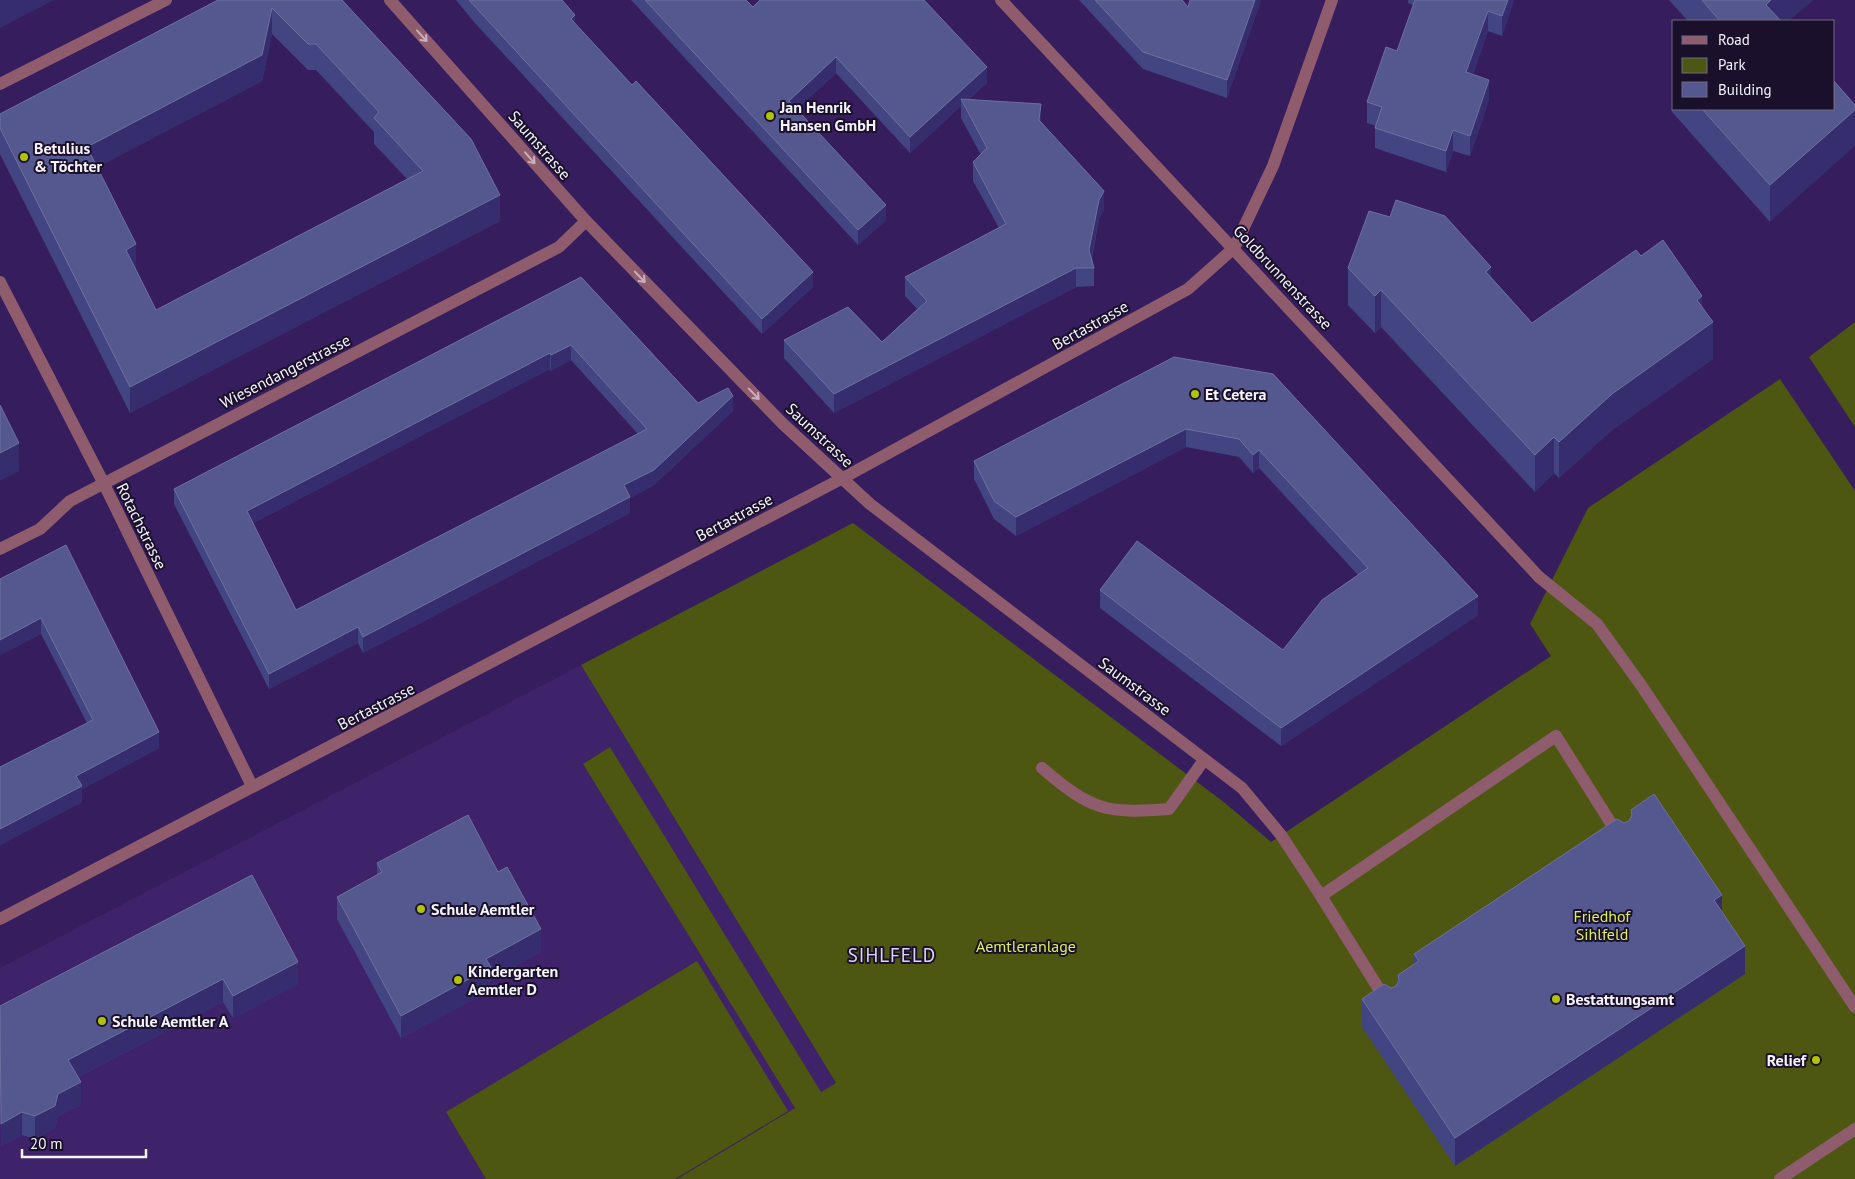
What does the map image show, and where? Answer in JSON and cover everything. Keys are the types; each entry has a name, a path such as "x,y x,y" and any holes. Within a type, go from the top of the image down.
{"street":[{"path":"0,84 166,0"},
{"name":"Saumstrasse","path":"390,0 586,221 783,424 870,504 1242,788 1281,836 1391,1008"},
{"name":"Goldbrunnenstrasse","path":"1001,0 1234,248 1539,578 1597,624 1647,694 1855,1007"},
{"name":"Bertastrasse","path":"0,919 252,786 359,733 843,478 1188,289 1234,248 1273,166 1332,0"},
{"name":"Wiesendangerstrasse","path":"0,549 40,529 70,501 559,247 586,221"},
{"name":"Rotachstrasse","path":"0,282 104,484 252,786"},
{"path":"1321,896 1556,736 1624,843"},
{"path":"1042,768 1065,788 1087,803 1112,810 1139,811 1169,809 1204,760"},
{"path":"1780,1179 1855,1129"}],"shaded area":[{"name":"Schule Aemtler","path":"581,665 836,1083 677,1179 0,1179 0,968"}],"green space":[{"path":"1855,322 1855,427 1809,357"},
{"path":"1780,379 1855,491 1855,1179 677,1179 795,1108 583,764 610,747 821,1092 836,1083 581,665 853,523 1225,803 1271,842 1551,656 1530,624 1588,508"},
{"path":"697,961 788,1111 675,1179 486,1179 446,1112"}],"building":[{"path":"218,0 342,0 471,139 500,195 130,387 0,128 0,114","holes":["272,8 308,44 316,44 379,112 374,118 423,171 156,310 126,250 136,244 87,147 262,55"]},
{"path":"469,0 562,0 575,15 571,19 632,85 636,81 813,272 762,319"},
{"path":"645,0 746,0 753,7 760,0 924,0 987,67 910,137 836,57 789,101 886,205 858,230"},
{"path":"1095,0 1182,0 1188,7 1190,0 1255,0 1227,80 1143,52"},
{"path":"1415,0 1508,0 1502,16 1488,11 1466,72 1489,80 1470,136 1453,130 1446,151 1375,128 1382,107 1367,102 1386,47 1397,51"},
{"path":"1702,0 1771,0 1766,5 1780,20 1719,20"},
{"path":"1835,82 1855,105 1855,110 1770,185 1703,110 1835,110"},
{"path":"961,99 1041,104 1039,120 1104,191 1099,200 1089,250 1094,268 1076,268 834,394 784,340 848,307 882,342 927,301 905,277 1006,224 973,162 987,148"},
{"path":"1396,200 1445,216 1491,267 1486,272 1532,323 1636,250 1641,256 1663,240 1702,296 1697,300 1713,322 1612,394 1559,442 1554,437 1535,455 1381,290 1375,296 1348,268 1369,211 1390,217"},
{"path":"581,277 698,403 728,388 733,396 654,470 624,485 630,497 363,637 358,627 269,674 174,489","holes":["571,345 647,429 296,610 247,511 550,353 551,355"]},
{"path":"1174,357 1273,374 1478,596 1281,728 1100,590 1137,541 1283,650 1322,600 1368,568 1259,450 1253,455 1239,439 1186,429 1016,517 994,501 974,461"},
{"path":"0,405 19,443 0,453"},
{"path":"66,545 159,732 76,776 82,786 0,829 0,767 93,720 41,618 0,640 0,579"},
{"name":"Bestattungsamt","path":"1654,794 1722,895 1714,900 1745,946 1455,1138 1362,999 1384,984 1391,988 1396,986 1399,980 1398,975 1419,961 1414,954 1617,819 1624,823 1629,821 1632,815 1631,810"},
{"path":"468,815 498,872 507,867 541,929 486,959 491,967 401,1016 337,897 382,872 377,863"},
{"name":"Schule Aemtler A","path":"252,875 298,962 233,996 223,979 68,1060 81,1082 58,1094 55,1106 35,1116 22,1112 1,1124 0,1006"}],"place":[{"name":"Jan Henrik Hansen GmbH","path":"770,116"},
{"name":"Betulius & Töchter","path":"24,157"},
{"name":"Et Cetera","path":"1195,394"},
{"name":"Schule Aemtler","path":"421,909"},
{"name":"Kindergarten Aemtler D","path":"458,980"},
{"name":"Bestattungsamt","path":"1556,999"},
{"name":"Schule Aemtler A","path":"102,1021"},
{"name":"Relief","path":"1816,1060"}],"district":[{"name":"SIHLFELD","path":"892,955"}],"park label":[{"name":"Friedhof Sihlfeld","path":"1602,925"},
{"name":"Aemtleranlage","path":"1026,946"}]}
